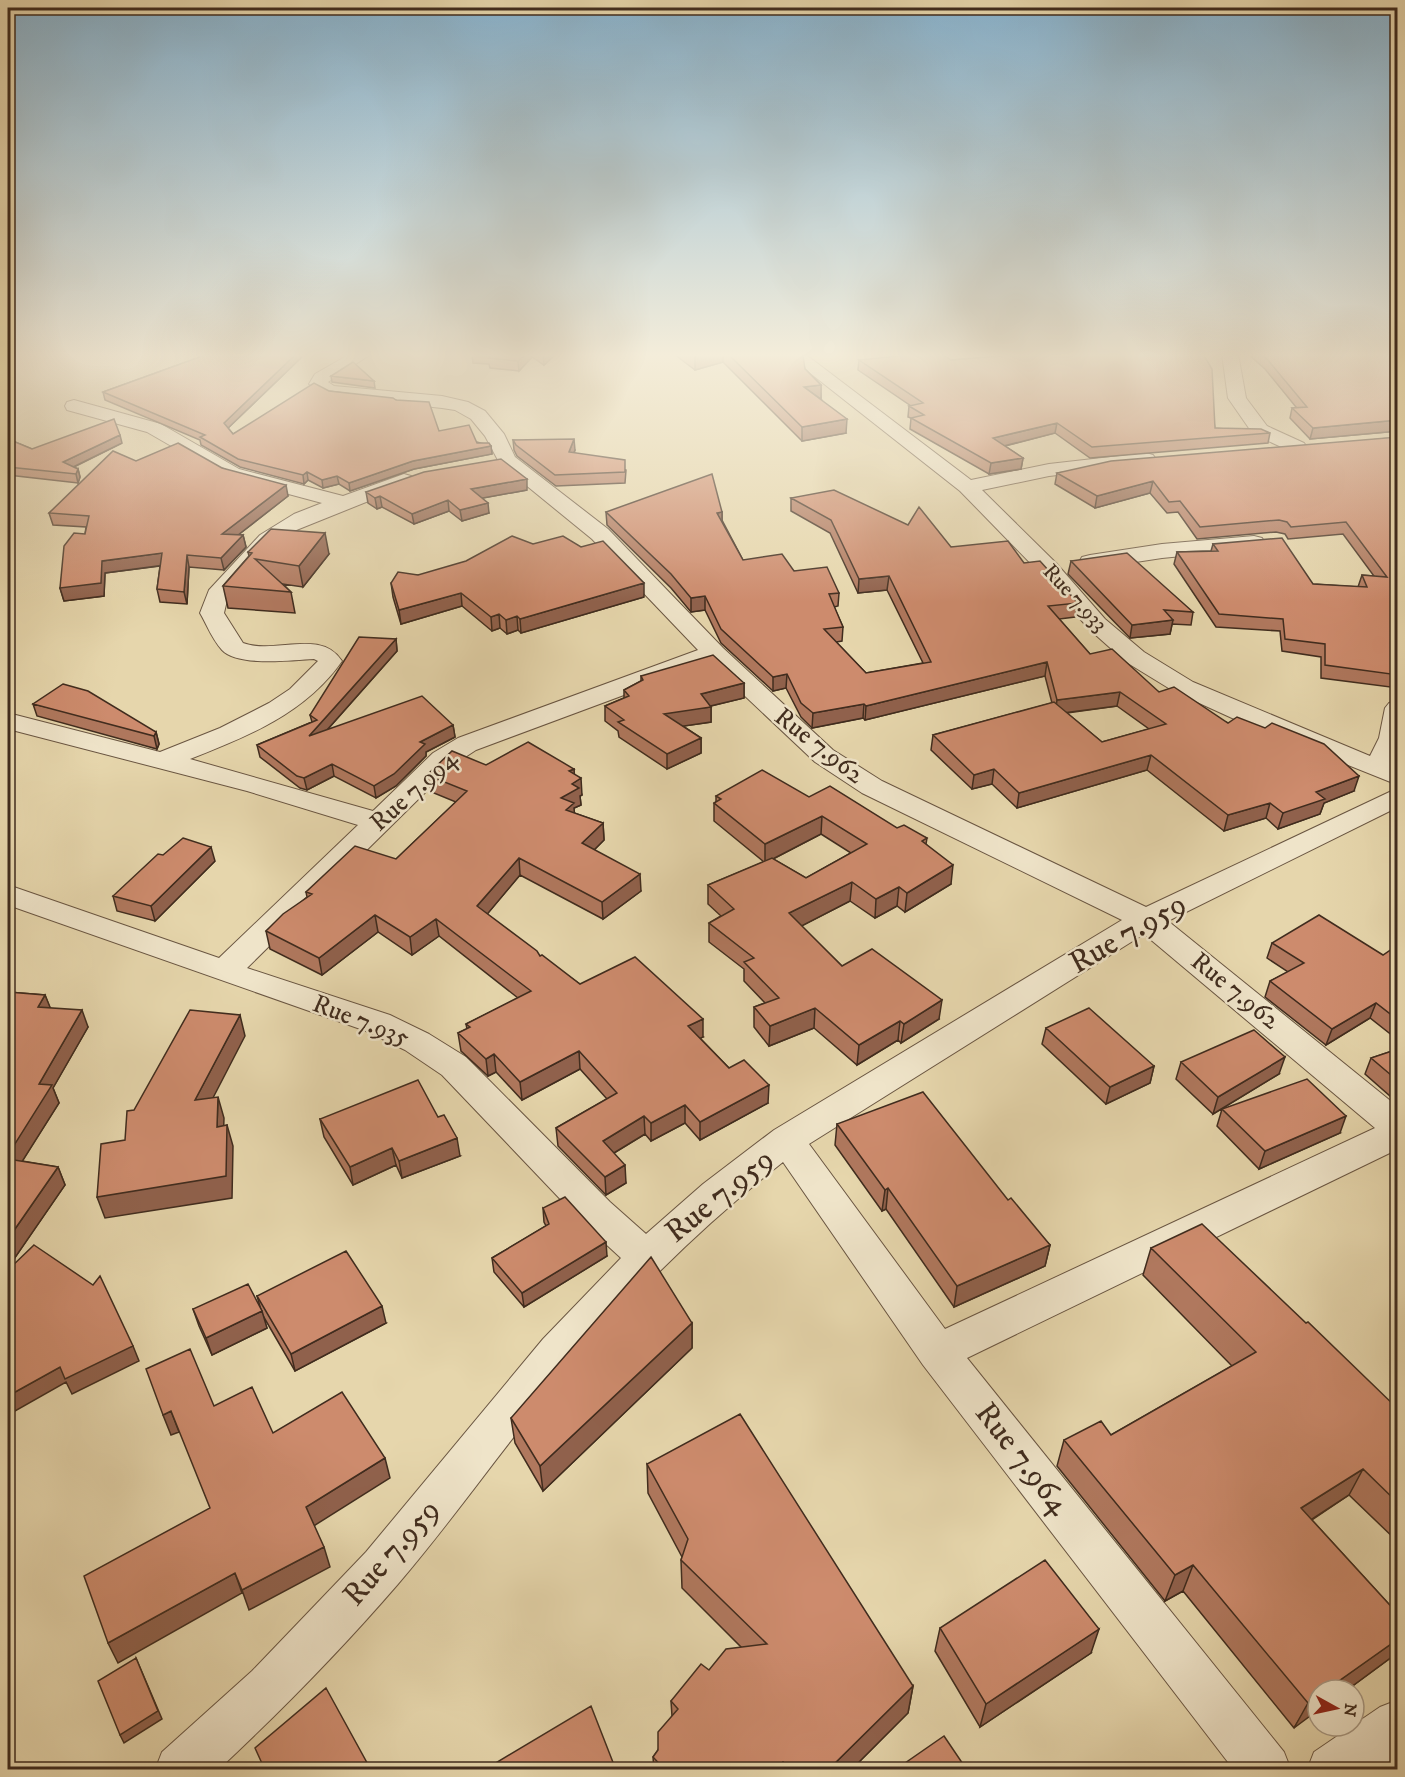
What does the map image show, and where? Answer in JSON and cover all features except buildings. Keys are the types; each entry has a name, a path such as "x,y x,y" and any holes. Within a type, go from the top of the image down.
{"street":[{"path":"170,437 232,472 343,502"},
{"name":"Rue 7.962","path":"491,437 496,461 600,534 714,653 824,756 863,781 1146,919 1398,1127"},
{"name":"Rue 7.933","path":"902,437 967,487 1048,568 1097,624 1135,657 1184,687 1391,780"},
{"path":"1275,437 1297,447"},
{"path":"1265,451 1318,445"},
{"path":"967,487 1048,470 1163,458"},
{"path":"161,761 230,735 260,719 315,682 330,661 326,655 318,651 252,652 236,649 228,641 212,612 217,595 268,540 301,518 420,475"},
{"path":"1048,568 1162,551 1276,541"},
{"name":"Rue 7.994","path":"225,971 443,759 467,744 714,653"},
{"path":"1391,780 1392,738 1398,708"},
{"path":"8,721 257,784 378,822"},
{"name":"Rue 7.959","path":"180,1770 269,1688 381,1568 558,1352 646,1257 716,1194 788,1140 1146,919 1391,780"},
{"name":"Rue 7.935","path":"8,895 378,1023 417,1042 453,1066 597,1213 646,1257"},
{"path":"938,1352 1398,1133"},
{"name":"Rue 7.964","path":"788,1140 938,1352 1266,1770"},
{"path":"1332,1770 1398,1725"}]}
